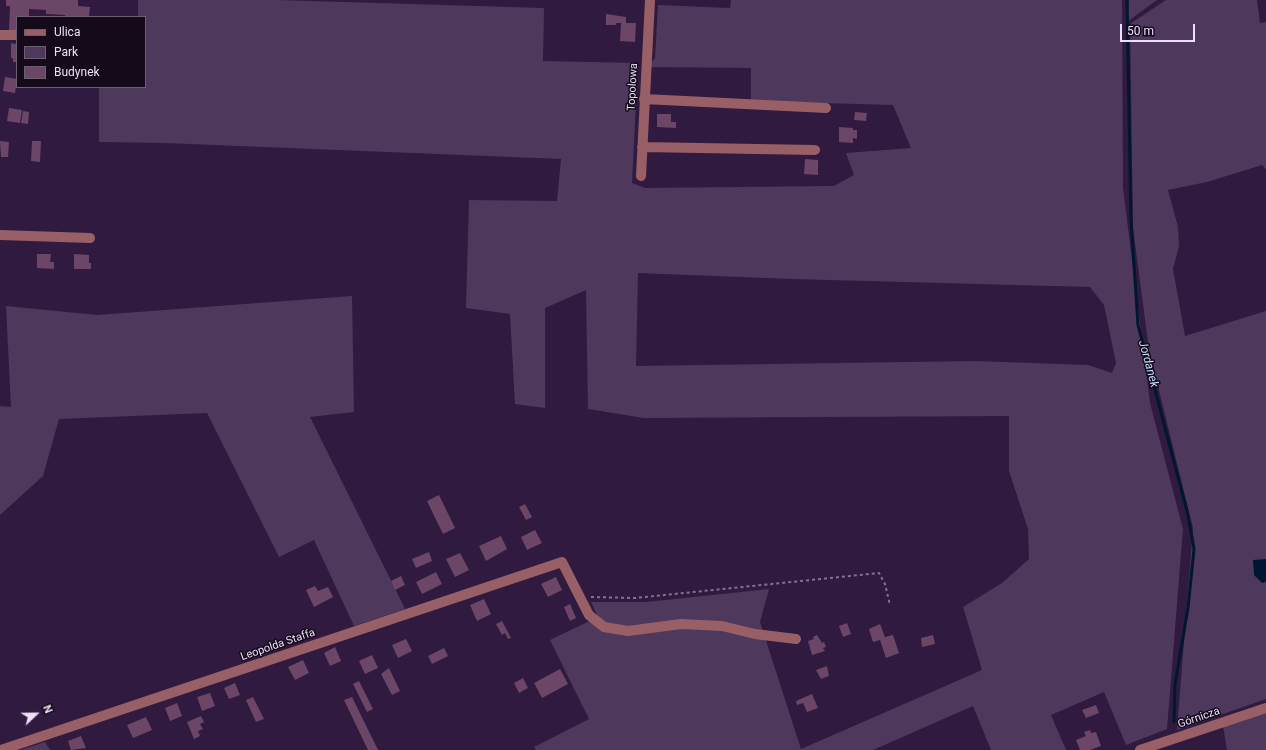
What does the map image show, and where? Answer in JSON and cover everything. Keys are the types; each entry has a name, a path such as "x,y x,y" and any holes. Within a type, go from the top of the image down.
{"street":[{"name":"Topolowa","path":"641,176 650,0"},
{"path":"0,35 16,35"},
{"path":"644,99 826,108"},
{"path":"642,147 815,150"},
{"path":"0,235 90,238"},
{"name":"Leopolda Staffa","path":"1,750 562,562 580,597"},
{"path":"580,597 589,615 604,627 628,631 681,624 722,626 755,634 796,639"},
{"name":"Górnicza","path":"1140,750 1266,708"}],"path":[{"path":"580,597 635,598 879,573 885,584 890,605"}],"green space":[{"path":"138,0 278,0 544,8 543,61 638,63 632,183 645,188 834,186 854,175 846,153 911,148 893,105 751,101 751,68 651,67 650,64 655,58 658,5 730,8 731,0 1122,0 1123,188 1150,403 1183,529 1167,729 1126,745 1104,692 1051,715 1066,750 991,750 973,706 873,750 536,750 534,747 589,719 550,640 598,617 591,602 646,602 769,589 760,622 801,749 982,670 963,607 1002,583 1029,559 1028,529 1009,471 1009,416 644,418 588,409 586,290 545,308 545,408 515,404 510,314 466,308 469,200 557,201 561,159 165,143 99,142 99,88 146,88 146,16 138,16","holes":["638,273 792,279 1090,287 1104,305 1116,363 1112,373 1088,365 975,361 636,366"]},
{"path":"1129,0 1157,0 1128,21"},
{"path":"1166,0 1257,0 1260,23 1266,22 1266,169 1262,165 1207,182 1168,190 1178,227 1179,246 1173,269 1185,336 1266,311 1266,699 1177,730 1193,528 1149,350 1133,228 1130,24"},
{"path":"352,296 354,412 310,417 405,609 354,626 314,540 279,557 207,413 59,419 43,476 0,515 0,406 11,407 6,306 97,315"},
{"path":"1266,711 1266,750 1227,750 1223,726"},
{"path":"45,742 50,750 20,750"}],"water":[{"path":"1266,559 1266,582 1262,583 1254,575 1253,560"}],"building":[{"path":"6,0 78,0 78,6 90,7 89,16 46,14 46,10 29,9 29,16 16,16 16,31 9,31 10,6 6,6"},
{"path":"606,14 626,17 626,23 636,23 635,42 620,41 621,23 616,23 616,25 606,25"},
{"path":"11,43 16,44 16,62 13,62 13,58 11,58"},
{"path":"5,77 16,79 15,93 3,91"},
{"path":"9,108 22,110 20,123 7,121"},
{"path":"23,111 29,112 28,124 21,123"},
{"path":"855,112 867,113 866,121 854,120"},
{"path":"657,114 671,114 671,122 676,122 676,128 657,127"},
{"path":"839,127 853,128 853,130 857,130 857,139 853,138 853,143 839,142"},
{"path":"0,141 9,142 8,157 1,157"},
{"path":"32,141 41,141 40,162 31,161"},
{"path":"805,159 818,160 818,175 804,174"},
{"path":"37,254 51,254 50,262 54,262 54,269 37,268"},
{"path":"74,254 89,255 91,269 74,269"},
{"path":"439,495 455,528 443,534 427,501"},
{"path":"525,504 532,517 526,520 519,507"},
{"path":"535,530 542,543 527,550 521,537"},
{"path":"501,536 507,549 486,561 479,546"},
{"path":"429,552 432,561 416,568 412,559"},
{"path":"460,553 469,570 455,577 446,559"},
{"path":"436,572 442,584 422,594 416,582"},
{"path":"401,576 405,585 395,590 391,581"},
{"path":"556,577 562,590 548,597 541,584"},
{"path":"315,586 318,591 328,587 333,597 314,607 306,590"},
{"path":"484,599 491,614 477,621 470,605"},
{"path":"570,604 576,618 570,621 564,607"},
{"path":"502,621 511,638 508,639 505,633 502,635 496,624"},
{"path":"847,623 851,634 843,637 839,626"},
{"path":"880,624 885,637 893,635 899,653 886,658 880,640 873,642 869,629"},
{"path":"817,635 822,643 824,642 826,647 823,648 825,651 812,655 808,641 814,639 813,637"},
{"path":"933,635 935,644 922,647 921,638"},
{"path":"406,639 412,651 398,658 392,645"},
{"path":"335,647 341,661 330,666 324,653"},
{"path":"444,648 448,656 432,664 428,656"},
{"path":"372,655 378,668 365,674 359,661"},
{"path":"303,660 309,673 295,680 288,667"},
{"path":"827,666 829,676 821,679 816,670"},
{"path":"389,668 400,691 392,695 381,674"},
{"path":"560,669 568,684 542,698 534,683"},
{"path":"523,678 528,688 519,693 514,683"},
{"path":"359,681 373,709 367,712 353,684"},
{"path":"235,683 240,695 229,699 224,688"},
{"path":"210,693 215,706 202,711 197,697"},
{"path":"812,694 818,708 807,712 803,703 797,705 796,701"},
{"path":"253,697 264,719 256,722 246,700"},
{"path":"352,697 378,750 368,750 344,700"},
{"path":"177,703 182,716 170,721 165,708"},
{"path":"1096,705 1099,713 1086,718 1082,710"},
{"path":"201,716 204,722 200,724 203,729 198,731 200,736 194,739 187,722"},
{"path":"146,717 152,730 133,738 127,725"},
{"path":"1090,730 1091,733 1096,732 1101,746 1090,750 1080,750 1076,740 1086,736 1084,732"},
{"path":"81,736 86,748 71,750 68,741"}],"waterway":[{"name":"Jordanek","path":"1127,0 1131,220 1138,325 1188,515 1194,549 1188,608 1175,684 1174,722"}]}
